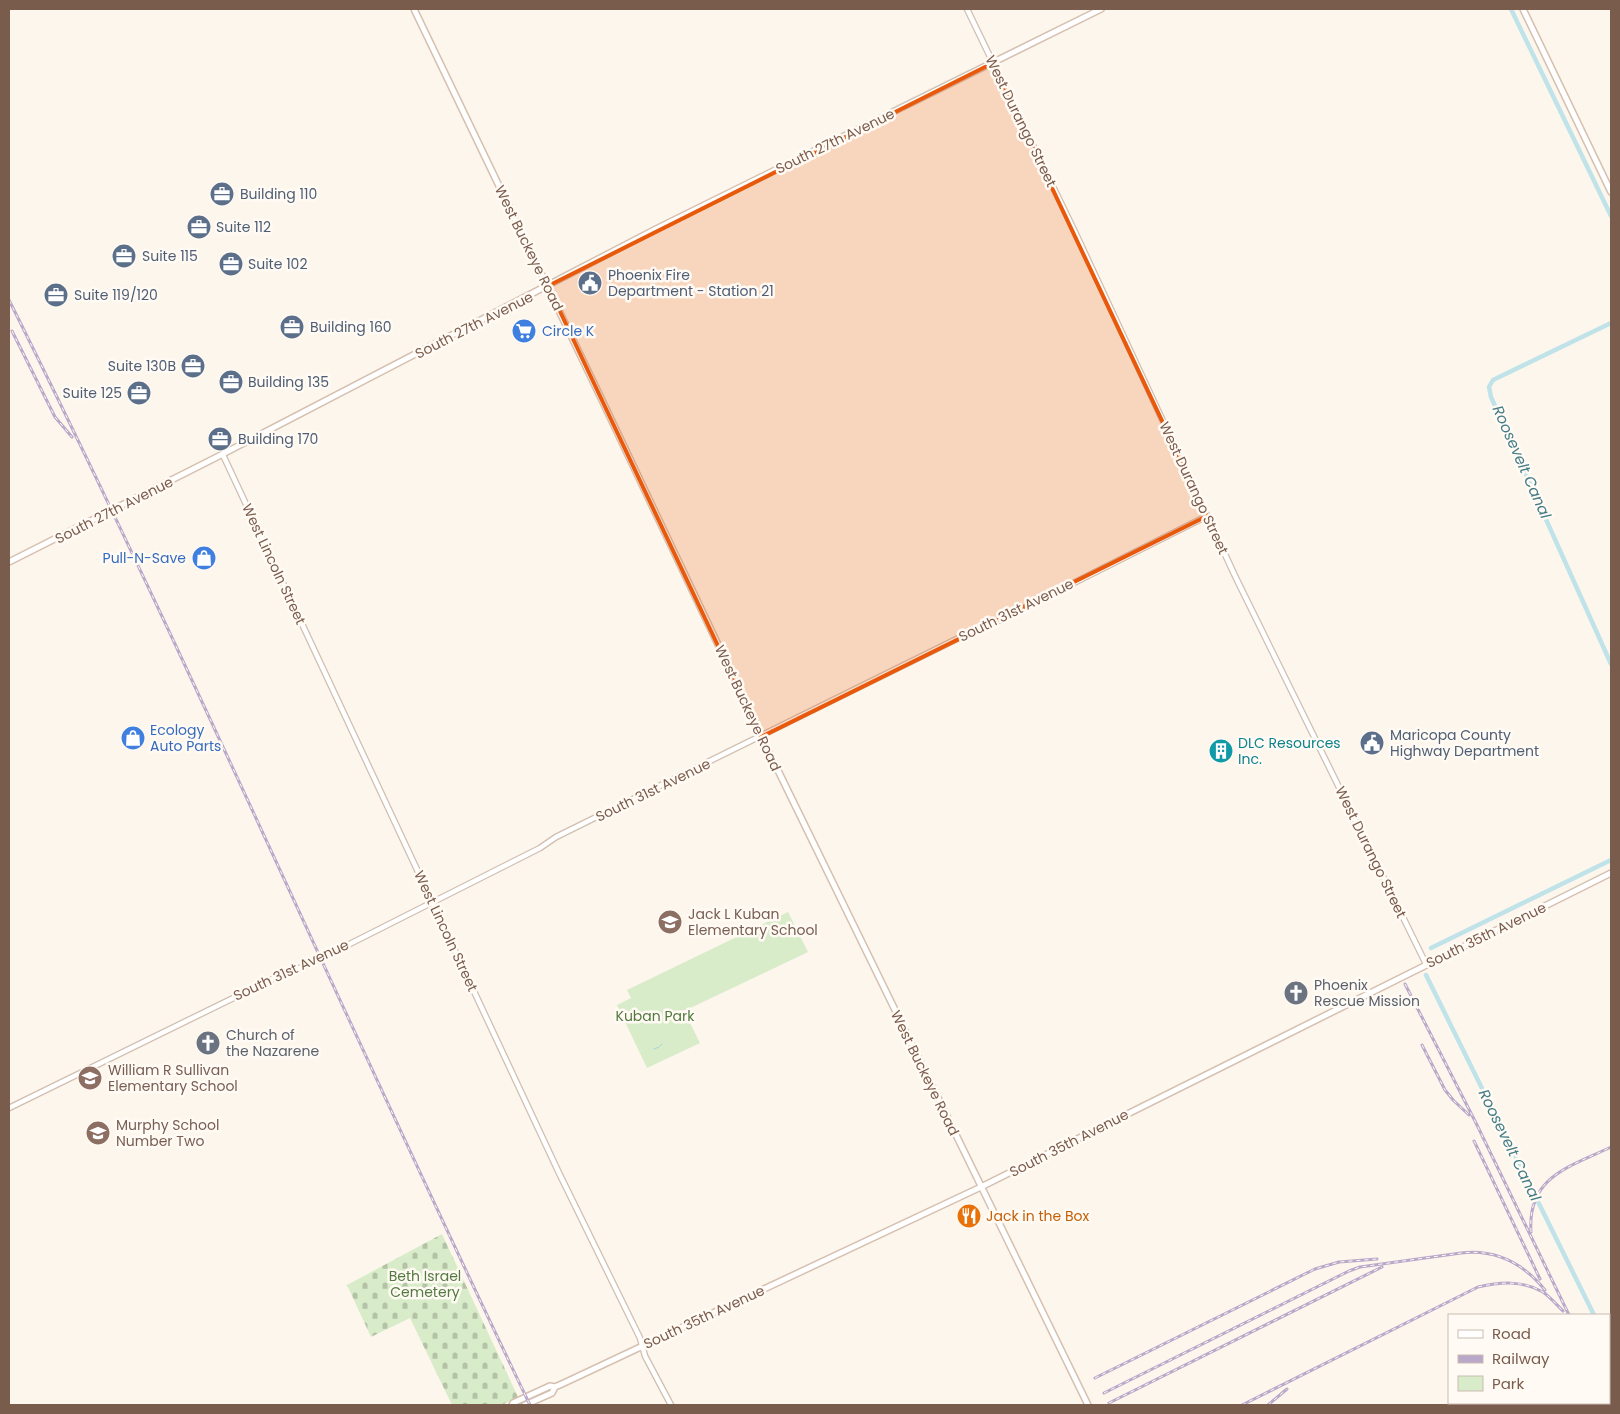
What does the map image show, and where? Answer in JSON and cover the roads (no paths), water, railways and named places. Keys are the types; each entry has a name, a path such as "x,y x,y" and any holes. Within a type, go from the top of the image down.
{"main road":[{"name":"West Buckeye Road","path":"414,9 548,286 761,737 1088,1405"},
{"name":"South 27th Avenue","path":"9,562 222,455 658,228 1101,9"},
{"path":"1523,9 1611,192"},
{"name":"South 35th Avenue","path":"525,1405 552,1393 555,1387 981,1187 1611,873"},
{"path":"512,1405 550,1386 555,1387"}],"street":[{"name":"West Durango Street","path":"967,9 1075,232 1207,516 1426,964"},
{"name":"West Lincoln Street","path":"222,455 560,1173 640,1338 645,1356 671,1405"},
{"name":"South 31st Avenue","path":"9,1108 268,981 314,962 540,848 556,838 979,628 986,627 1048,594 1207,516"}],"waterway":[{"name":"Roosevelt Canal","path":"1511,9 1611,216"},
{"name":"Roosevelt Canal","path":"1611,323 1493,380 1489,387 1491,397 1611,664"},
{"name":"Roosevelt Canal","path":"1431,948 1611,860"},
{"name":"Roosevelt Canal","path":"1426,975 1594,1314"},
{"path":"654,1049 659,1047"}],"railway":[{"path":"9,300 142,575 530,1405"},
{"path":"12,331 55,417 72,437"},
{"path":"1405,984 1477,1125 1569,1314"},
{"path":"1422,1045 1445,1090 1469,1115"},
{"path":"1474,1141 1540,1279"},
{"path":"1531,1232 1532,1213 1536,1198 1544,1186 1554,1176 1567,1168 1611,1147"},
{"path":"1104,1393 1360,1267 1461,1253 1486,1253 1518,1265 1537,1280 1545,1290"},
{"path":"1095,1378 1315,1269 1339,1262 1377,1259"},
{"path":"1109,1403 1382,1267"},
{"path":"1242,1405 1478,1287 1503,1283 1527,1285 1543,1292 1563,1311"},
{"path":"1268,1405 1287,1389"}],"place":[{"name":"Building 110","path":"222,194"},
{"name":"Suite 112","path":"199,227"},
{"name":"Suite 115","path":"124,256"},
{"name":"Suite 102","path":"231,264"},
{"name":"Phoenix Fire Department - Station 21","path":"590,283"},
{"name":"Suite 119/120","path":"56,295"},
{"name":"Building 160","path":"292,327"},
{"name":"Circle K","path":"524,331"},
{"name":"Suite 130B","path":"193,366"},
{"name":"Building 135","path":"231,382"},
{"name":"Suite 125","path":"139,393"},
{"name":"Building 170","path":"220,439"},
{"name":"Pull-N-Save","path":"204,558"},
{"name":"Ecology Auto Parts","path":"133,738"},
{"name":"Maricopa County Highway Department","path":"1372,743"},
{"name":"DLC Resources Inc.","path":"1221,751"},
{"name":"Jack L Kuban Elementary School","path":"670,922"},
{"name":"Phoenix Rescue Mission","path":"1296,993"},
{"name":"Church of the Nazarene","path":"208,1043"},
{"name":"William R Sullivan Elementary School","path":"90,1078"},
{"name":"Murphy School Number Two","path":"98,1133"},
{"name":"Jack in the Box","path":"969,1216"}],"park label":[{"name":"Kuban Park","path":"655,1016"},
{"name":"Beth Israel Cemetery","path":"425,1284"}]}
